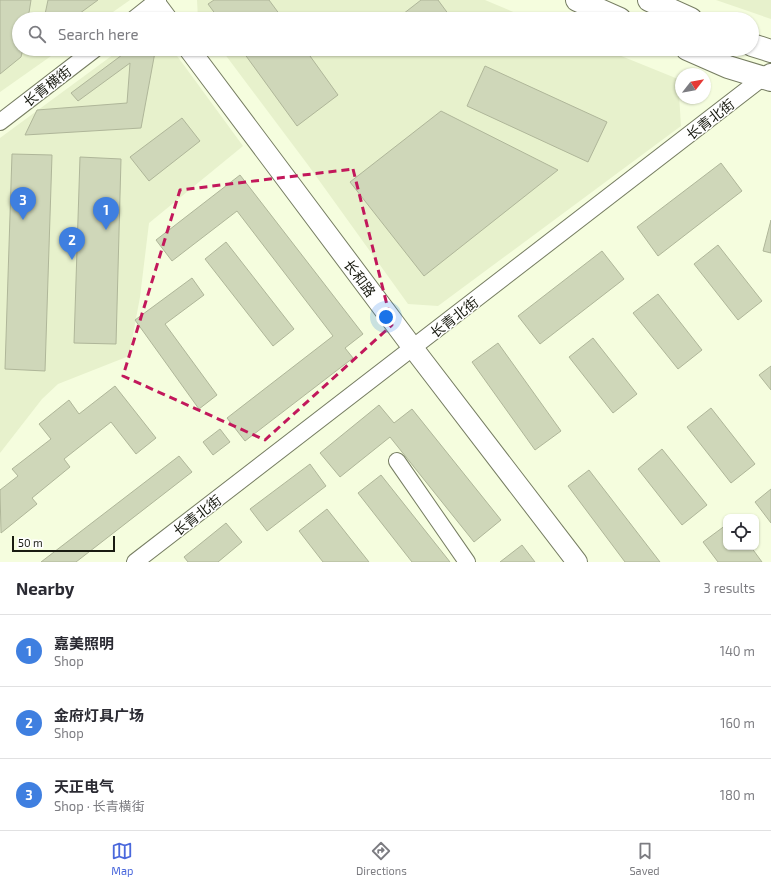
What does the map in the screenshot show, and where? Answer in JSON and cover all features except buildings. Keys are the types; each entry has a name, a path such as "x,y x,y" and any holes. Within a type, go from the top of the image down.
{"main road":[{"path":"577,0 604,12"},
{"path":"649,0 676,12"},
{"path":"759,47 771,50"},
{"path":"703,56 728,67 768,76"}],"street":[{"path":"143,12 156,1 163,12"},
{"name":"长青横街","path":"0,122 86,56"},
{"name":"长和路","path":"194,56 413,348 577,562"},
{"name":"长青北街","path":"136,562 768,76"},
{"path":"397,461 467,562"}],"highlighted area":[{"path":"353,169 392,325 265,440 123,376 180,190"}],"shaded area":[{"path":"0,0 130,0 113,12 12,12 12,56 51,56 0,92"},
{"path":"197,0 485,0 513,12 198,12"},
{"path":"716,0 771,0 771,19 759,15 759,12 751,12"},
{"path":"111,56 177,56 243,146 149,223 140,297 129,356 58,384 42,399 0,453 0,138"},
{"path":"226,56 621,56 675,78 675,104 680,104 681,126 438,306 408,304 308,165"}],"place":[{"name":"天正电气","path":"23,220"},
{"name":"嘉美照明","path":"106,230"},
{"name":"金府灯具广场","path":"72,260"}]}
